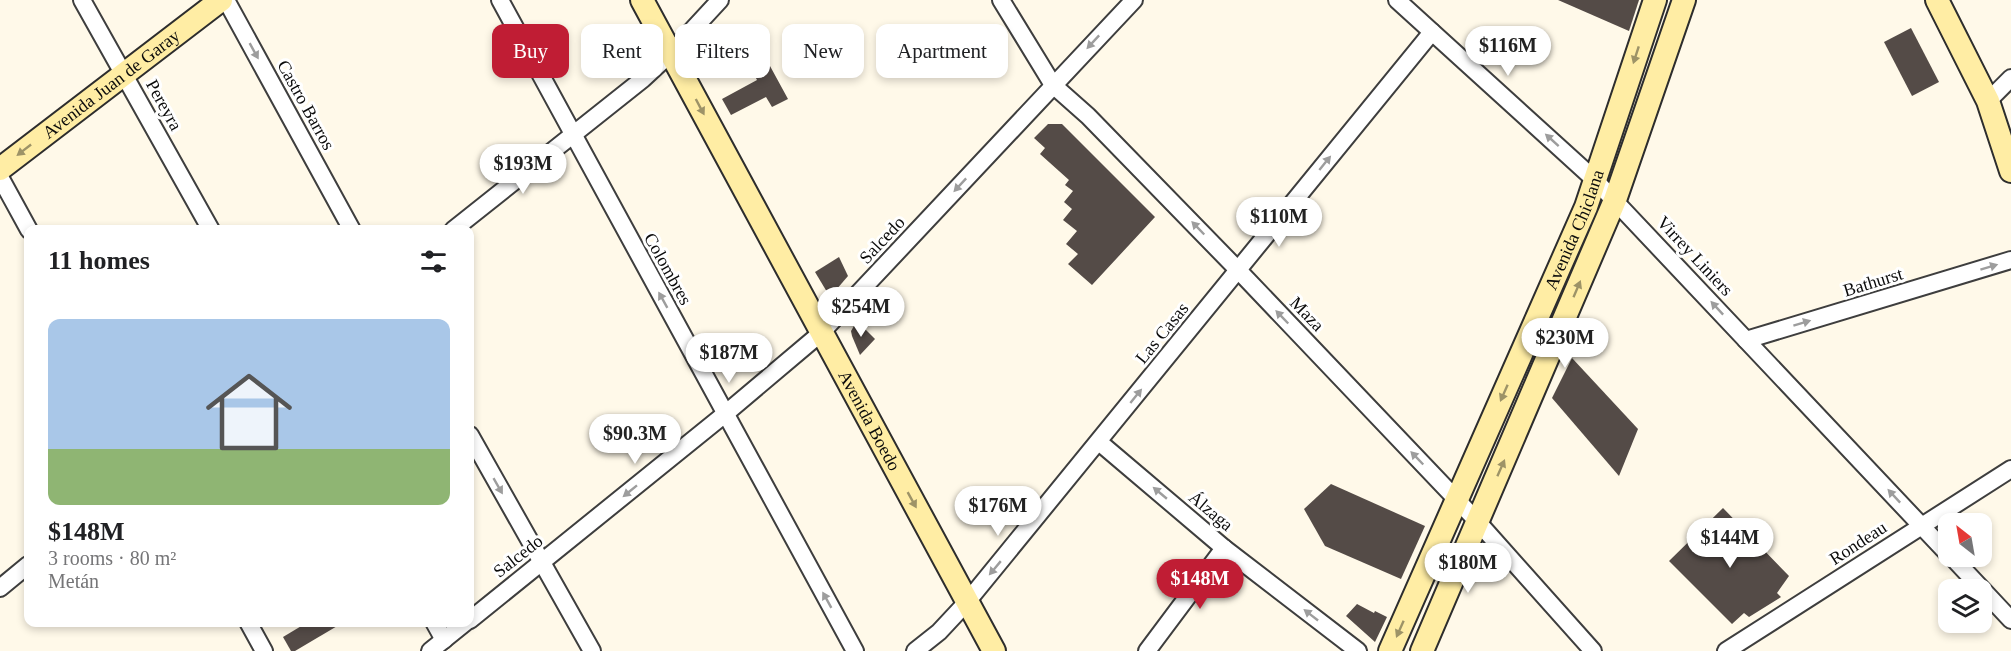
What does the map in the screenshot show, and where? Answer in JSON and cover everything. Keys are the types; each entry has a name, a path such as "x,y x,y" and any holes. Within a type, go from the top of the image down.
{"main road":[{"name":"Avenida Juan de Garay","path":"0,169 221,0"},
{"name":"Avenida Boedo","path":"642,0 994,651"},
{"name":"Avenida Chiclana","path":"1390,651 1586,207 1655,0"},
{"name":"Avenida Chiclana","path":"1422,651 1615,200 1684,0"},
{"path":"1937,0 1988,100 2011,171"}],"street":[{"name":"Pereyra","path":"82,0 208,225"},
{"name":"Castro Barros","path":"226,0 349,225"},
{"name":"Colombres","path":"500,0 855,651"},
{"path":"459,225 643,79 671,53 720,0"},
{"name":"Maza","path":"1001,0 1053,85 1088,116 1238,270 1477,521 1593,651"},
{"name":"Salcedo","path":"474,617 725,414 821,333 1134,0"},
{"name":"Virrey Liniers","path":"1397,0 1615,200 1938,542"},
{"name":"Las Casas","path":"915,651 939,632 967,602 1432,32"},
{"path":"1988,100 2011,78"},
{"path":"0,177 26,225"},
{"name":"Bathurst","path":"1746,340 2011,260"},
{"path":"474,442 592,651"},
{"name":"Álzaga","path":"1099,442 1224,548 1358,651"},
{"name":"Rondeau","path":"1726,651 2011,469"},
{"path":"1148,651 1224,548"},
{"name":"Virrey Liniers","path":"1961,567 2011,620"},
{"path":"0,588 24,569"},
{"path":"251,627 264,651"},
{"path":"437,627 444,640"},
{"path":"430,651 460,627"}],"building":[{"path":"1558,0 1639,0 1629,31"},
{"path":"1911,28 1939,82 1912,96 1884,42"},
{"path":"770,66 788,99 772,107 766,97 731,115 722,99 757,80 756,78 770,78"},
{"path":"1048,124 1062,124 1155,217 1092,285 1068,264 1078,254 1066,244 1077,231 1063,220 1072,209 1064,202 1073,191 1065,185 1069,180 1040,154 1045,148 1034,138"},
{"path":"839,257 848,276 830,297 815,272"},
{"path":"857,321 875,339 860,355 851,331"},
{"path":"1572,358 1638,429 1619,476 1552,398"},
{"path":"1331,484 1425,526 1401,579 1325,546 1304,509"},
{"path":"1723,508 1789,576 1777,593 1781,597 1749,617 1744,613 1732,624 1669,561"},
{"path":"1357,604 1387,617 1375,642 1346,616"},
{"path":"300,627 336,627 295,651 291,651 283,637"}]}
